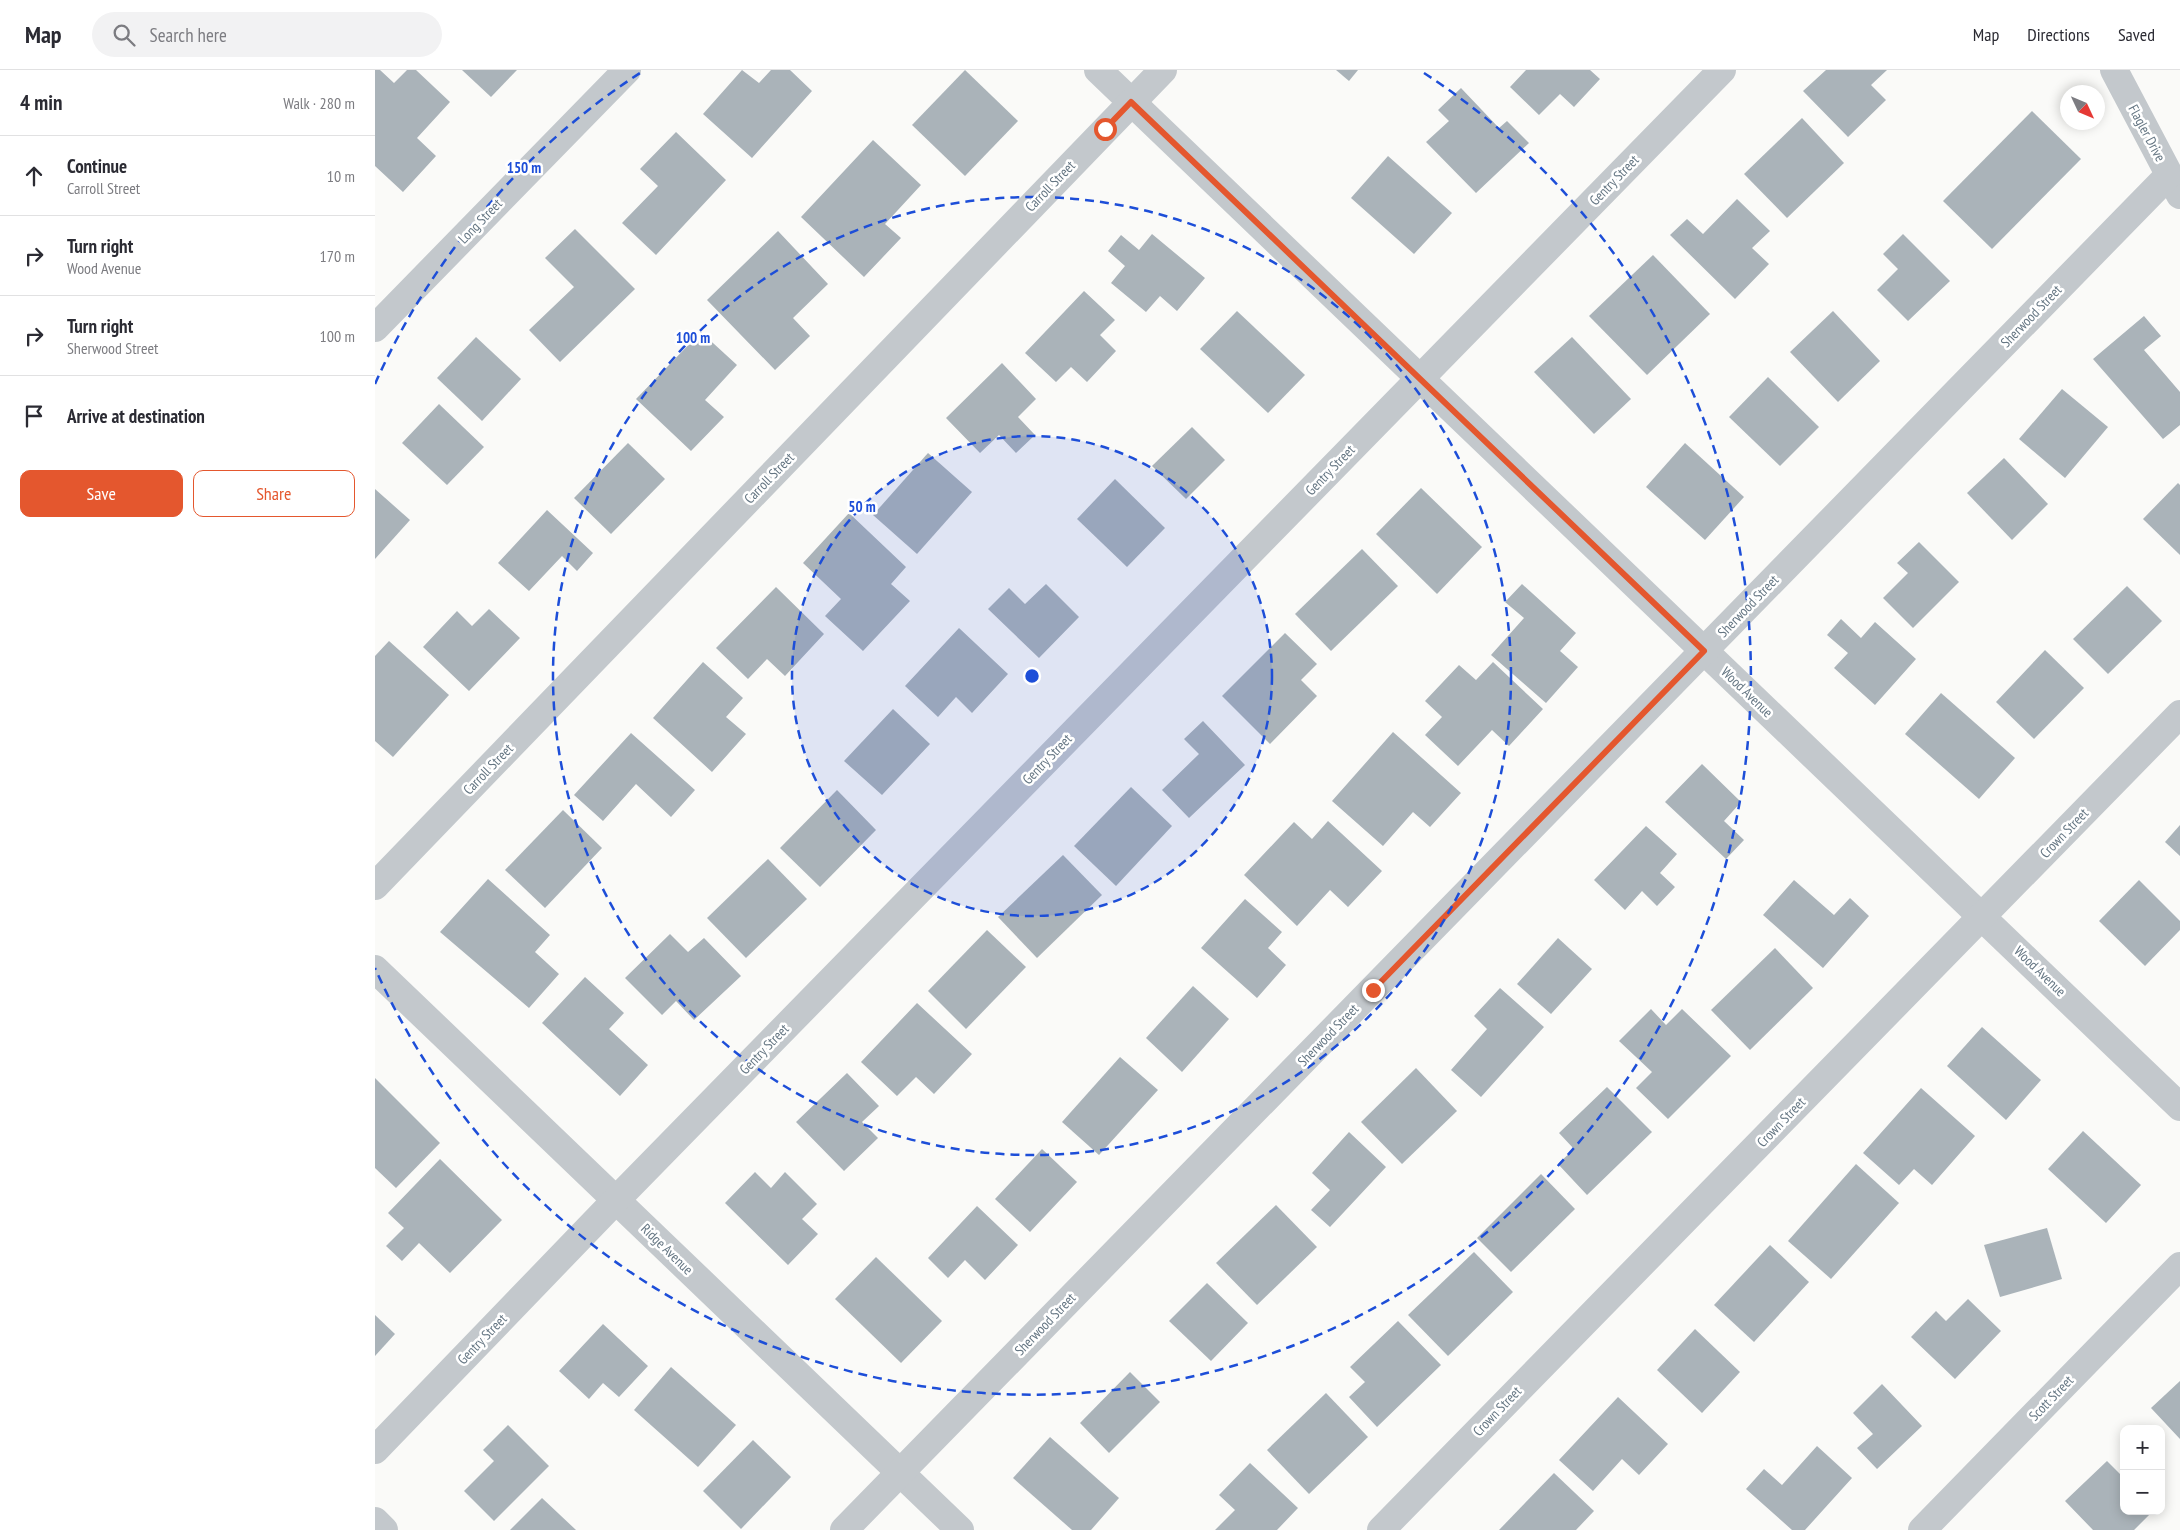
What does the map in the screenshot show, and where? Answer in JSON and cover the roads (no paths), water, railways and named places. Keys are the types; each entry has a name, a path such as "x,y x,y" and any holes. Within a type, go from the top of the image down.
{"street":[{"name":"Long Street","path":"375,328 627,70"},
{"name":"Wood Avenue","path":"1098,70 1419,380 1983,916 2180,1107"},
{"name":"Carroll Street","path":"375,886 1163,70"},
{"name":"Gentry Street","path":"375,1450 616,1200 1722,70"},
{"name":"Flagler Drive","path":"2114,70 2175,185"},
{"name":"Sherwood Street","path":"844,1530 1704,651 2175,185"},
{"name":"Crown Street","path":"1381,1530 2180,714"},
{"name":"Ridge Avenue","path":"375,969 959,1530"},
{"name":"Scott Street","path":"1922,1530 2180,1266"},
{"path":"375,1521 384,1530"}]}
